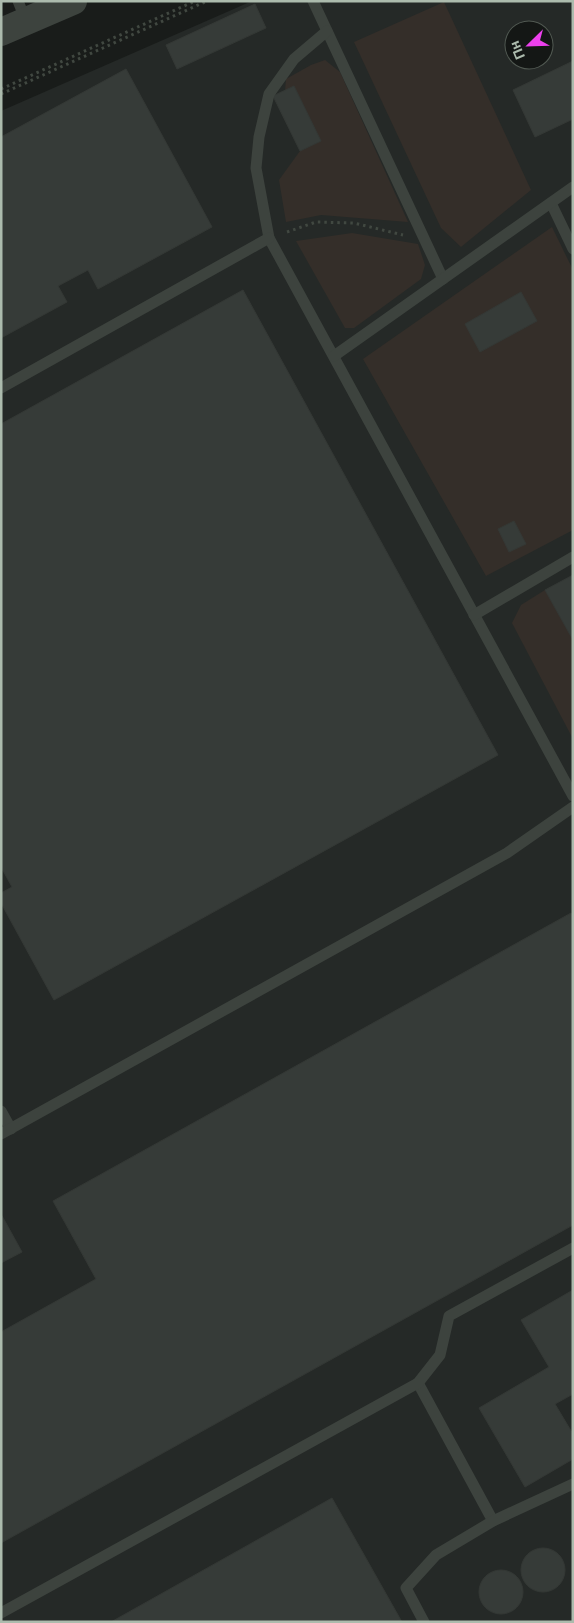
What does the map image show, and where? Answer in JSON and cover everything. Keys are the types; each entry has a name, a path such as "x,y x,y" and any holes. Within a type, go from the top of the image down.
{"street":[{"path":"1,32 22,11 73,1"}],"lane":[{"path":"313,1 443,279"},
{"path":"328,31 294,59 269,94 258,137 256,168 269,238 573,796"},
{"path":"334,356 573,187"},
{"path":"551,202 573,249"},
{"path":"1,388 269,238"},
{"path":"474,615 573,557"},
{"path":"1,1112 6,1132 507,853 573,807"},
{"path":"1,1613 418,1383 440,1355 449,1316 573,1248"},
{"path":"418,1383 492,1520"},
{"path":"424,1622 406,1588 436,1555 492,1520 573,1484"}],"path":[{"path":"1,89 195,1"},
{"path":"1,94 207,1"},
{"path":"269,238 316,222 354,223 425,240"}],"shaded area":[{"path":"252,1 573,1 573,1622 1,1622 1,111"},
{"path":"444,2 531,190 461,247 441,228 354,42"},
{"path":"325,60 340,72 408,222 321,215 286,222 279,180 300,151 321,141 294,86 285,91 286,79 311,65"},
{"path":"552,227 573,270 573,530 486,576 363,359"},
{"path":"352,233 418,244 425,265 421,279 354,328 345,328 296,241"},
{"path":"545,590 573,640 573,739 512,623 521,605"}],"building":[{"path":"255,4 266,28 177,69 166,45"},
{"path":"573,61 573,119 535,137 513,90"},
{"path":"126,69 212,227 98,289 88,270 58,286 67,302 1,338 1,137"},
{"path":"294,86 321,141 300,151 273,96"},
{"path":"243,290 498,755 54,1000 1,903 1,893 12,887 1,867 1,424"},
{"path":"521,292 537,321 480,352 465,324"},
{"path":"514,521 526,544 509,552 498,529"},
{"path":"573,575 573,640 545,590"},
{"path":"571,913 573,916 573,1225 1,1543 1,1332 96,1279 53,1201"},
{"path":"1,1214 22,1252 1,1263"},
{"path":"573,1290 573,1394 555,1404 573,1434 573,1459 525,1487 479,1408 549,1367 521,1320"},
{"path":"332,1498 402,1622 111,1622"},
{"path":"543,1548 555,1552 561,1558 565,1570 561,1582 555,1588 543,1592 531,1588 525,1582 521,1570 525,1558 531,1552"},
{"path":"501,1570 513,1574 519,1580 523,1592 519,1604 513,1610 501,1614 489,1610 483,1604 479,1592 483,1580 489,1574"}]}
